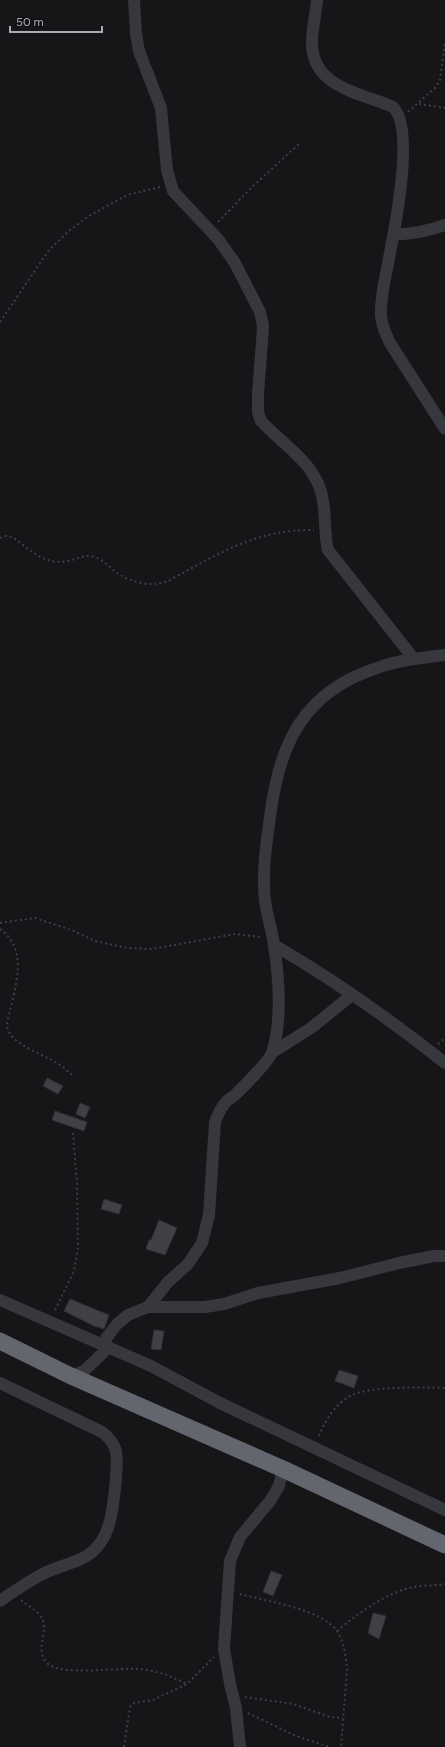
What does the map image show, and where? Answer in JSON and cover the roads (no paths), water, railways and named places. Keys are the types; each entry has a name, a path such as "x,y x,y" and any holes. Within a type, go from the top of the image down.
{"highway":[{"path":"0,1341 71,1376 283,1469 445,1546"}],"street":[{"path":"134,0 136,34 139,51 161,108 164,124 167,170 173,191 210,231 235,263 260,312 262,342 258,412 261,421 308,466 317,482 323,500 326,530 325,541 328,550 414,659"},
{"path":"317,0 312,43 316,63 325,75 339,86 352,93 393,107 398,111 401,118 404,153 394,234 380,304 381,317 384,331 398,357 422,391 445,429"},
{"path":"394,234 426,232 445,225"},
{"path":"273,1052 278,1022 278,994 273,941 265,902 263,876 278,769 297,726 310,708 328,693 350,679 378,667 414,659 445,655"},
{"path":"273,941 380,1014 445,1063"},
{"path":"148,1307 168,1282 188,1264 202,1243 209,1215 215,1122 219,1110 225,1102 236,1094 265,1064 273,1052 323,1019 352,995"},
{"path":"108,1348 105,1340 117,1324 128,1315 148,1307 205,1307 224,1304 258,1293 340,1278 434,1256 445,1256"},
{"path":"0,1300 151,1366 220,1403 445,1510"},
{"path":"71,1376 84,1371 108,1348"},
{"path":"0,1383 102,1432 110,1438 117,1454 111,1520 107,1532 98,1546 82,1559 41,1574 0,1601"},
{"path":"240,1747 236,1709 228,1677 224,1649 230,1561 233,1550 240,1537 270,1501 279,1486 283,1469"}]}
